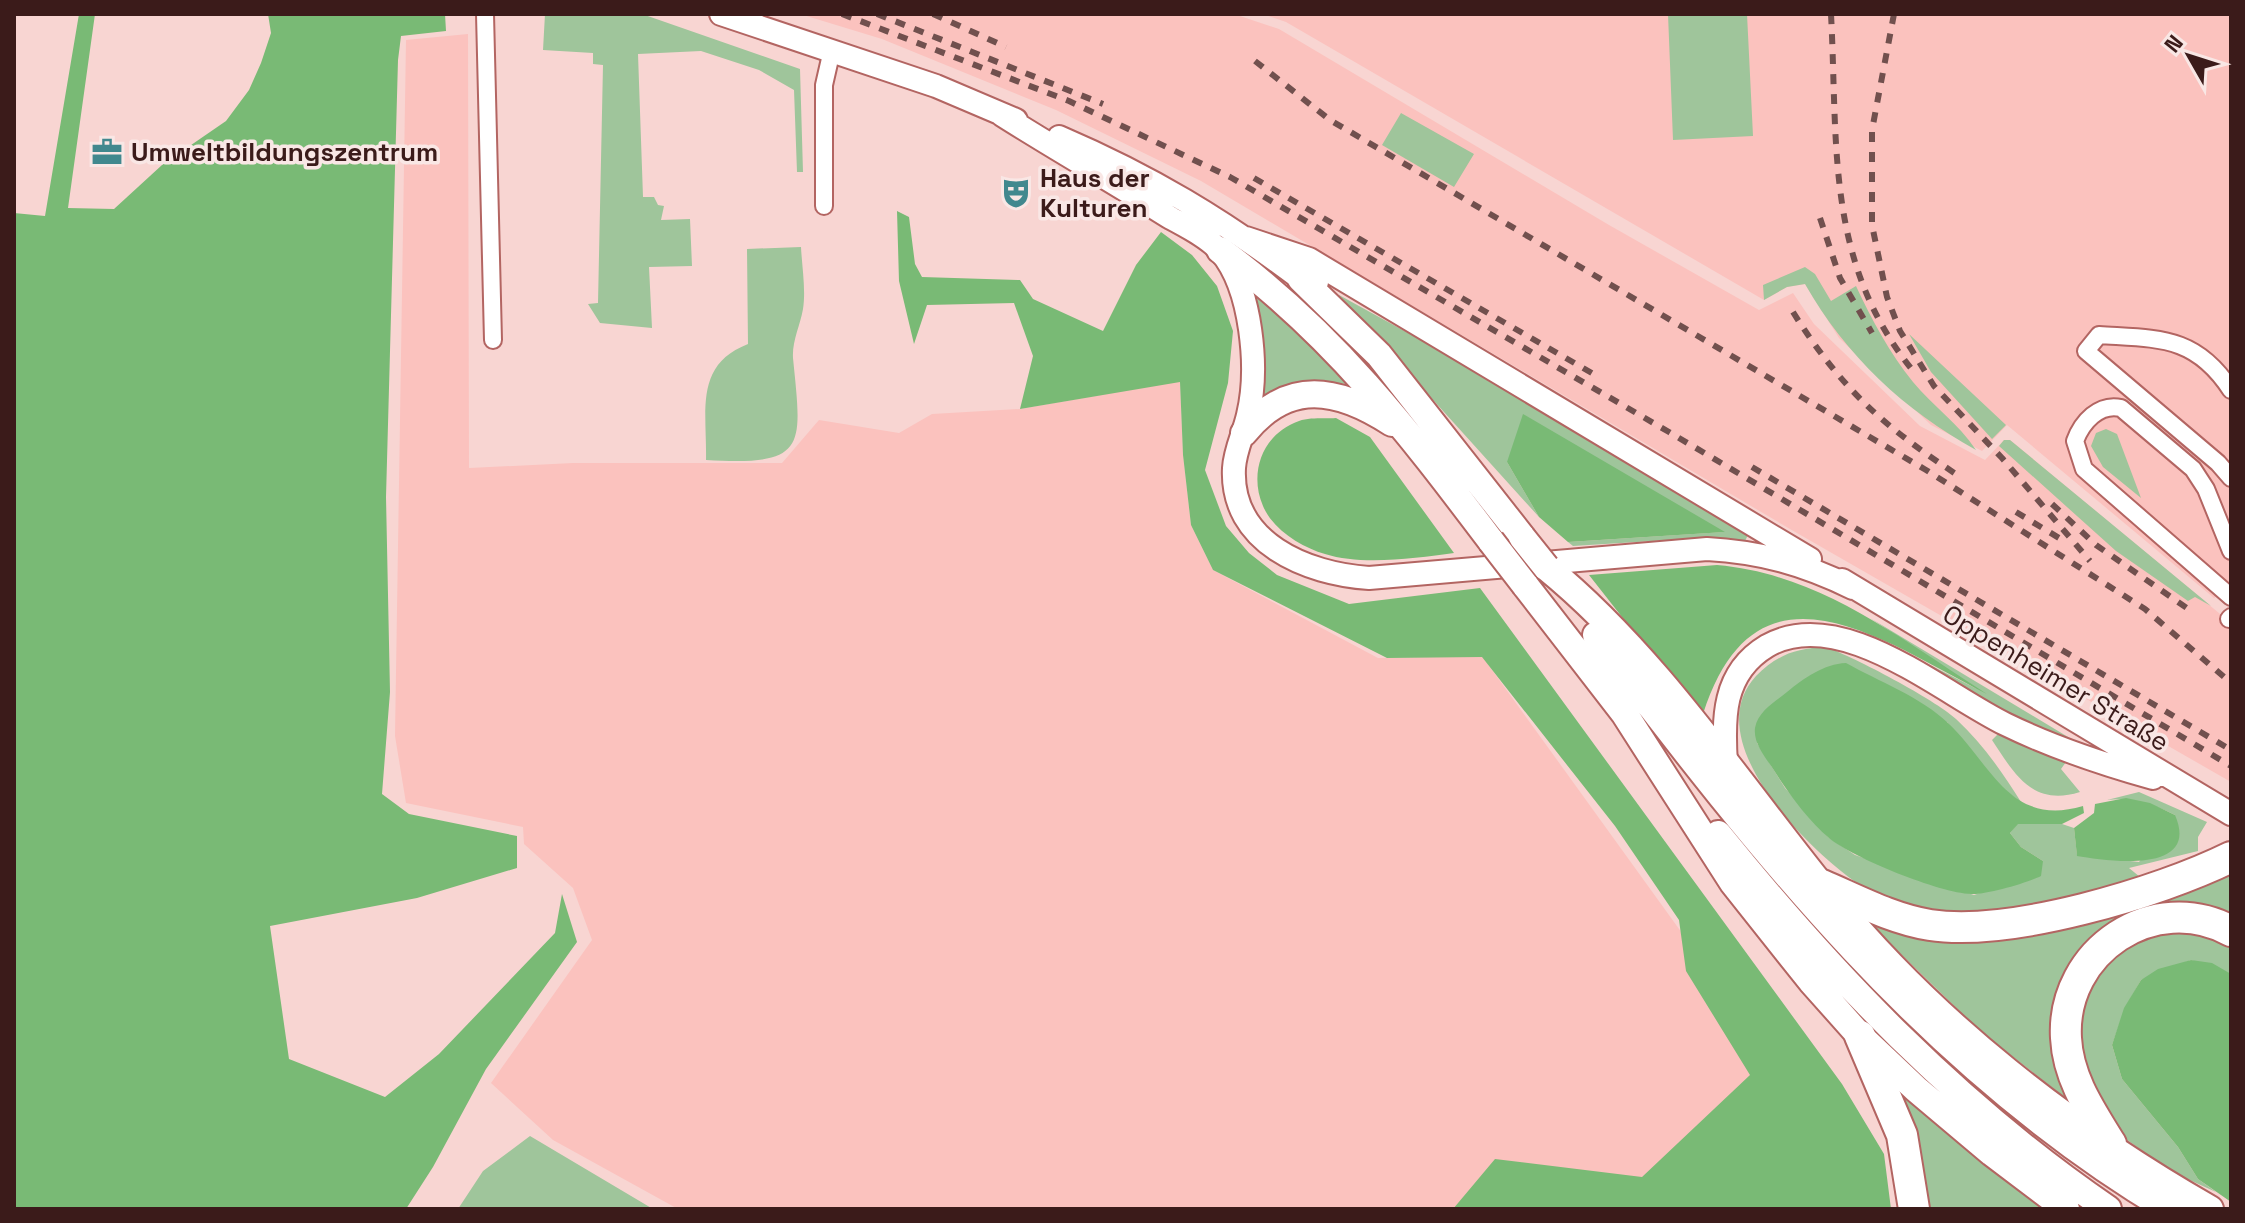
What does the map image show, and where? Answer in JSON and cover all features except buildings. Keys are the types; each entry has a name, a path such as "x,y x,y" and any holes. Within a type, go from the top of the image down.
{"highway":[{"path":"1220,250 1331,343 1411,436 1641,738 1780,909 1876,1014 1962,1098 2038,1159 2108,1209"},
{"path":"1301,279 1379,355 1554,576 1753,839 1875,975 2000,1090 2065,1140 2168,1209"},
{"path":"1244,433 1275,405 1317,393 1353,401 1411,436"},
{"path":"1554,576 1617,633 1822,885 1904,977 1959,1029 2037,1093 2210,1209"},
{"path":"1641,738 1676,799 1733,883 1768,929 1860,1036 1981,1144 2066,1209"},
{"path":"1822,885 1907,920 1932,926 1994,926 2106,901 2231,857"},
{"path":"2111,1144 2070,1069 2066,1021 2070,996 2081,973 2114,937 2151,921 2187,918 2231,931"},
{"path":"1860,1036 1902,1135 1914,1209"}],"main road":[{"path":"721,14 936,86 1155,181 1246,238 1301,279 1365,294"},
{"path":"1002,115 1220,250 1239,289 1250,331 1252,383 1234,471 1242,510 1268,544 1318,571 1369,578 1707,549 1758,553 1789,560 1853,588"},
{"path":"1246,238 1301,256 1790,546 1853,588"},
{"name":"Oppenheimer Straße","path":"1853,588 2231,814"},
{"path":"1726,764 1724,710 1740,671 1758,652 1774,643 1813,633 1839,637 1871,650 2004,724 2061,748 2183,787"}],"street":[{"path":"485,14 493,340"},
{"path":"824,206 824,85 832,50"},
{"path":"2231,390 2202,359 2171,340 2099,335 2086,351 2209,454 2231,478"},
{"path":"2231,551 2206,489 2193,469 2121,408 2101,409 2085,423 2075,441 2084,469 2231,597"}],"shaded area":[{"path":"800,14 1234,14 1279,29 1609,225 1759,310 1793,293 1814,324 1920,426 1985,460 2004,440 2010,440 2231,623 2231,782 1790,529 1201,181 1056,110 882,39"},
{"path":"1263,14 2231,14 2231,589 2214,598 2007,425 1982,451 1931,425 1839,338 1805,284 1787,287 1764,300 1286,22"},
{"path":"468,34 469,468 573,463 782,463 819,420 899,433 932,414 1020,409 1180,381 1183,455 1191,525 1213,570 1378,658 1482,656 1796,1091 1651,1209 678,1209 553,1140 491,1083 592,940 573,888 524,844 523,827 406,803 395,736 406,40"}],"green space":[{"path":"79,14 95,14 68,208 114,209 162,165 226,121 249,90 261,63 271,33 268,14 445,14 446,31 401,36 398,60 386,497 390,692 382,794 409,814 517,836 517,868 417,898 270,926 289,1059 385,1097 439,1054 555,933 562,894 577,942 486,1069 433,1167 406,1209 14,1209 14,213 45,216"},
{"path":"545,14 642,14 800,69 803,172 797,172 794,90 759,70 701,51 638,54 643,197 654,197 658,205 664,206 661,220 690,219 692,266 649,267 652,328 600,323 588,304 598,303 603,65 593,64 593,53 543,50"},
{"path":"1668,14 1747,14 1753,136 1673,140"},
{"path":"1401,113 1474,154 1454,187 1382,145"},
{"path":"897,211 909,217 915,264 922,277 1020,280 1033,299 1103,331 1136,265 1161,232 1192,255 1217,286 1233,331 1228,383 1205,470 1226,526 1249,553 1277,575 1349,604 1480,588 1842,1084 1884,1154 1891,1209 1453,1209 1495,1159 1642,1177 1750,1075 1686,971 1679,920 1615,826 1482,657 1387,658 1213,570 1191,525 1183,455 1180,382 1020,409 1033,356 1014,303 927,305 914,344 899,281"},
{"path":"801,247 804,302 793,352 798,413 791,445 781,454 764,459 706,460 705,407 711,377 731,353 748,344 747,249"},
{"path":"1805,267 1815,274 1831,301 1856,286 1904,371 1976,450 1925,417 1879,379 1839,335 1805,284 1787,287 1764,300 1763,285"},
{"path":"1254,292 1280,312 1351,384 1304,382 1259,401 1250,294"},
{"path":"1339,295 1470,367 1749,533 1745,541 1701,538 1573,546 1568,542 1724,532 1507,462 1539,517 1397,360 1336,299"},
{"path":"1909,334 2006,425 1992,439 1931,372"},
{"path":"1523,414 1725,532 1568,542 1539,517 1507,462"},
{"path":"1336,418 1370,437 1454,553 1389,560 1340,558 1307,547 1274,523 1263,506 1257,480 1262,455 1268,444 1276,434 1299,421"},
{"path":"2106,429 2117,434 2141,498 2103,467 2091,446 2096,433"},
{"path":"2004,440 2010,440 2211,606 2195,597 2188,601 2116,551 1999,446"},
{"path":"1717,565 1791,581 1826,596 1892,632 1987,694 1866,633 1826,621 1789,620 1756,633 1726,663 1703,714 1699,715 1589,575"},
{"path":"1870,618 2073,740 2073,743 2008,715 1856,627 1977,689"},
{"path":"1826,647 1894,680 1956,719 1992,759 2021,802 1996,784 1947,722 1757,743 1785,788 1828,837 1855,855 1974,895 1995,888 2043,861 2021,847 2010,833 2017,824 2062,824 2074,828 2077,855 2139,862 2175,815 2142,802 2107,800 2139,792 2207,822 2198,837 2198,851 2129,868 2140,877 2021,907 1943,914 1881,897 1841,871 1790,822 1750,762 1740,732 1741,702 1756,676 1788,654"},
{"path":"1846,663 1912,697 1937,714 1963,739 2004,788 2019,800 2037,808 2058,810 2083,806 2084,813 2062,824 2018,824 2010,833 2021,847 2043,861 2041,876 1986,893 1971,894 1939,888 1857,855 1829,838 1814,824 1761,751 1755,728 1763,712 1800,682 1822,669"},
{"path":"1999,733 2066,762 2061,769 2080,792 2050,795 2027,785 1992,740"},
{"path":"2126,798 2150,803 2175,815 2179,834 2175,847 2163,856 2147,860 2077,856 2074,828 2094,813 2095,804"},
{"path":"2231,872 2231,920 2226,917 2082,955 2071,1097 2067,1099 1981,1032 1871,925 1938,941 1989,941 2036,932"},
{"path":"2196,928 2231,942 2231,974 2191,960 2141,980 2125,1008 2112,1045 2122,1079 2178,1147 2198,1179 2216,1192 2172,1172 2123,1137 2083,1078 2078,1005 2121,943"},
{"path":"2191,960 2212,963 2231,974 2231,1202 2198,1179 2178,1147 2122,1079 2112,1045 2124,1008 2141,980 2158,969"},
{"path":"1902,1091 2047,1209 1922,1209 1898,1092"},
{"path":"530,1136 653,1209 458,1209 483,1171"}],"railway":[{"path":"842,14 1069,101 1230,177 1669,432 2231,766"},
{"path":"877,14 1103,104"},
{"path":"933,14 1006,47"},
{"path":"1831,14 1837,157 1850,246 1864,289 1885,331 1914,372"},
{"path":"1894,14 1872,130 1872,225 1887,297 1900,331 1934,386 2002,458 2090,561"},
{"path":"1255,61 1330,120 1926,470 2145,609 2231,683"},
{"path":"1254,178 1597,376"},
{"path":"1820,218 1840,278 1872,333"},
{"path":"1793,312 1829,364 1867,405 1910,442 1962,478"},
{"path":"1752,467 2231,750"},
{"path":"2052,504 2096,545 2194,613"},
{"path":"2016,512 2064,541"}],"place":[{"name":"Umweltbildungszentrum","path":"107,152"},
{"name":"Haus der Kulturen","path":"1016,193"}]}
